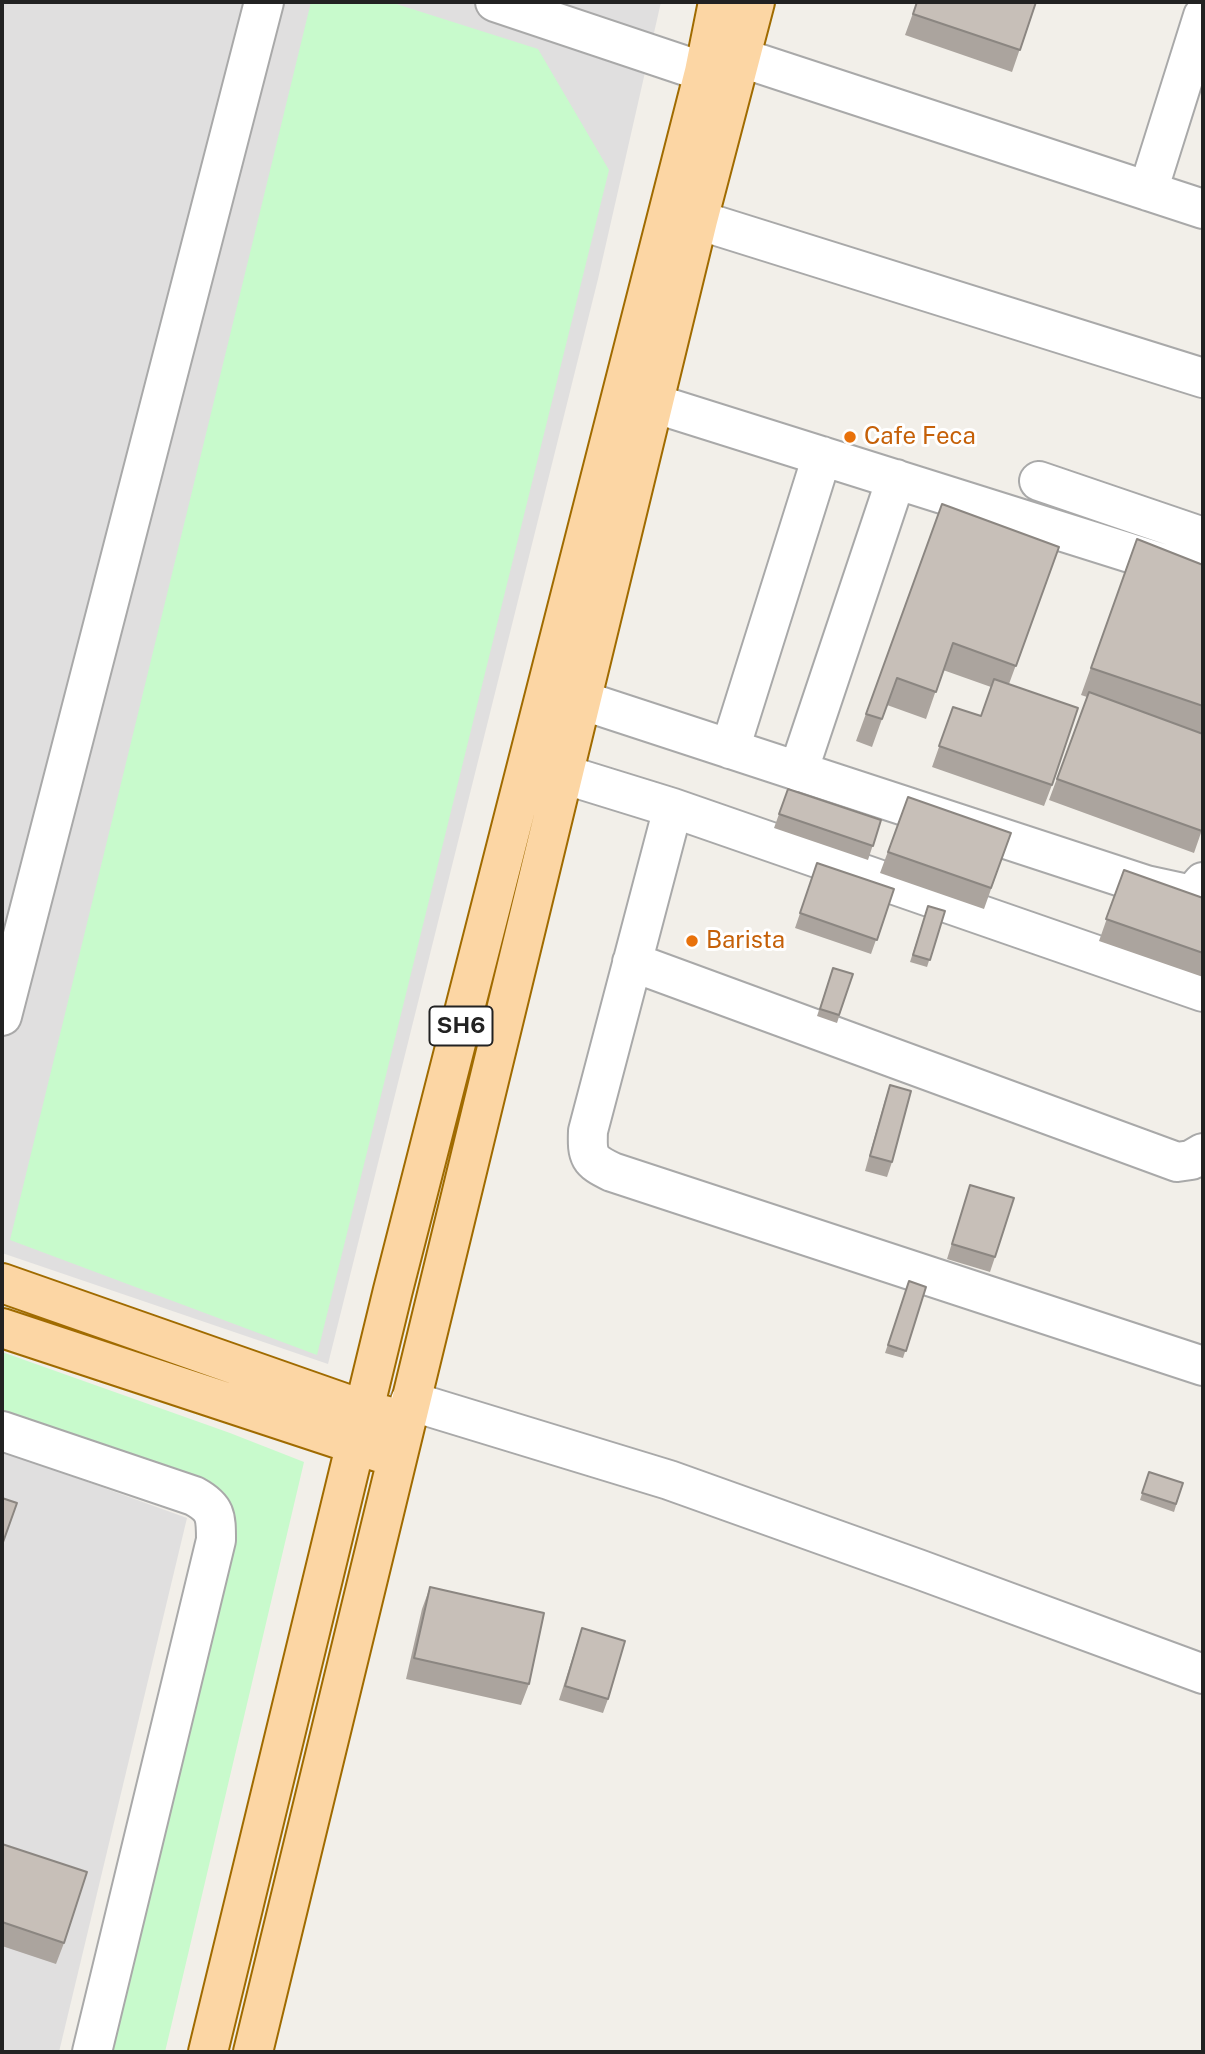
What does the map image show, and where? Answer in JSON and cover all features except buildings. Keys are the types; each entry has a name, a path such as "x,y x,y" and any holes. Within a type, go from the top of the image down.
{"main road":[{"name":"SH6","path":"208,2052 360,1428 705,72 718,2"},
{"name":"SH6","path":"253,2052 698,219 755,2"},
{"path":"2,1283 360,1428"},
{"path":"2,1328 360,1428 404,1426"}],"street":[{"path":"2,1016 264,2"},
{"path":"495,2 705,72 739,57 1203,209"},
{"path":"1148,191 1203,16"},
{"path":"698,219 1203,378"},
{"path":"653,403 1203,576"},
{"path":"730,749 822,457"},
{"path":"798,772 896,480"},
{"path":"1039,481 1203,537"},
{"path":"581,700 1146,885 1192,895 1203,882"},
{"path":"563,774 673,808 1203,992"},
{"path":"673,808 587,1131 587,1150 596,1164 612,1172 1203,1366"},
{"path":"632,962 1177,1162 1191,1160 1203,1153"},
{"path":"404,1426 669,1480 1203,1674"},
{"path":"2,1431 194,1496 207,1503 216,1517 216,1540 92,2052"}],"shaded area":[{"path":"2,2 661,2 598,279 328,1364 2,1253"},
{"path":"2,1451 187,1518 59,2052 2,2052"}],"green space":[{"path":"311,2 390,2 538,49 609,170 317,1355 10,1240"},
{"path":"2,1352 304,1462 165,2052 80,2052 216,1491 2,1416"}],"place":[{"name":"Cafe Feca","path":"850,437"},
{"name":"Barista","path":"692,941"}]}
